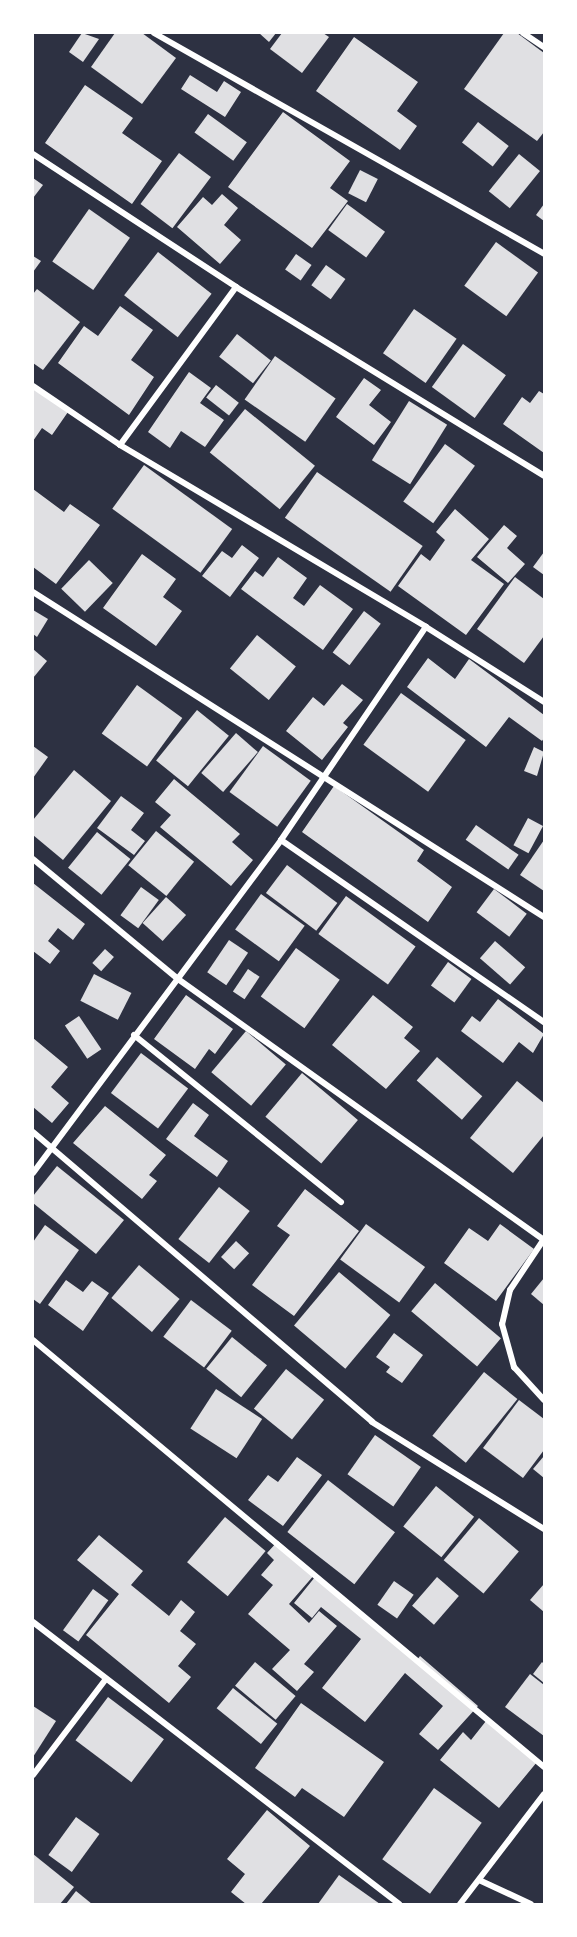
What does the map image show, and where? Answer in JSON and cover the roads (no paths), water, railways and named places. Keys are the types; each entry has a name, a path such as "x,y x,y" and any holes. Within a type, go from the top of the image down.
{"street":[{"path":"154,33 544,254"},
{"path":"523,33 544,46"},
{"path":"33,154 236,287 544,475"},
{"path":"120,444 236,287"},
{"path":"33,386 120,444 426,627 544,702"},
{"path":"33,592 544,917"},
{"path":"33,1173 281,840 426,627"},
{"path":"281,840 544,1022"},
{"path":"33,859 178,979 544,1240 510,1290 502,1324 514,1367 544,1400"},
{"path":"134,1035 340,1202"},
{"path":"33,1132 372,1422 544,1529"},
{"path":"33,1340 544,1767"},
{"path":"33,1622 105,1680 399,1904"},
{"path":"33,1775 105,1680"},
{"path":"460,1904 544,1794"},
{"path":"479,1880 531,1904"}]}
